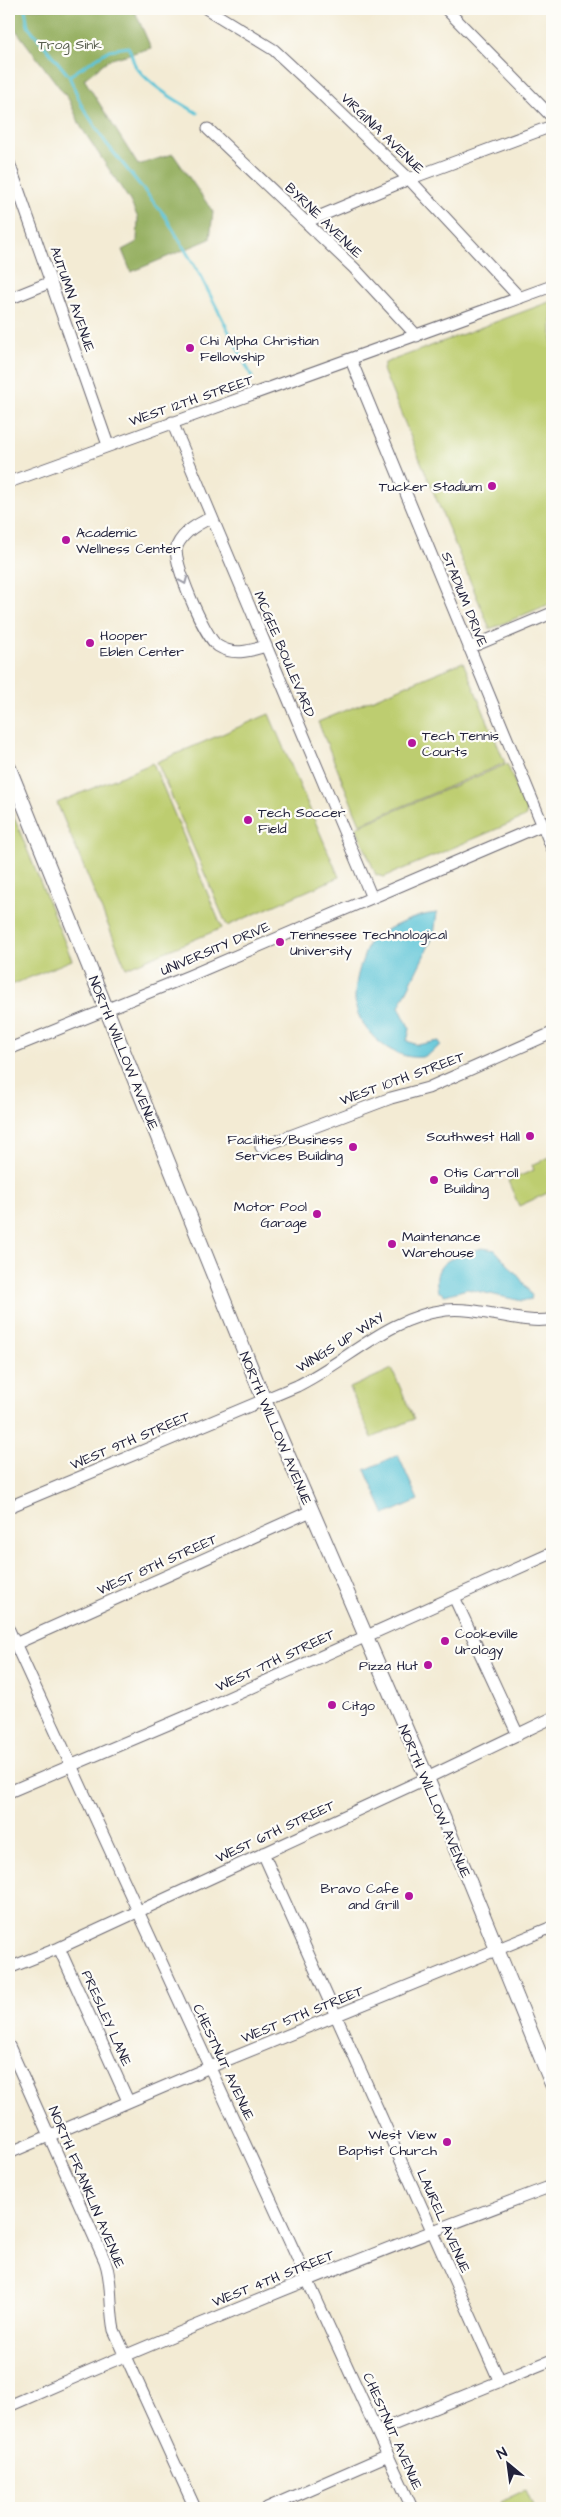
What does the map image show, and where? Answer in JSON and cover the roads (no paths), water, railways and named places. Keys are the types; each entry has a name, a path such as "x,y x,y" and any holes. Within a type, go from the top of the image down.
{"main road":[{"name":"NORTH WILLOW AVENUE","path":"9,768 264,1400 366,1635 552,2084"}],"street":[{"name":"VIRGINIA AVENUE","path":"207,9 274,50 409,179 520,298"},
{"path":"446,9 552,116"},
{"path":"306,222 409,179 552,126"},
{"name":"BYRNE AVENUE","path":"208,129 354,268 417,336"},
{"name":"AUTUMN AVENUE","path":"9,163 13,184 51,282 108,445"},
{"path":"9,299 51,282"},
{"name":"WEST 12TH STREET","path":"9,482 552,286"},
{"name":"STADIUM DRIVE","path":"351,360 552,848"},
{"name":"MCGEE BOULEVARD","path":"172,422 372,898"},
{"path":"212,517 184,534 176,548 177,564 208,636 217,646 233,653 266,646"},
{"path":"469,648 552,613"},
{"name":"UNIVERSITY DRIVE","path":"9,1049 542,825"},
{"name":"WEST 10TH STREET","path":"261,1146 391,1098 428,1088 552,1033"},
{"name":"WINGS UP WAY","path":"264,1400 324,1373 369,1340 418,1315 447,1310 471,1309 521,1318 552,1319"},
{"name":"WEST 9TH STREET","path":"9,1507 264,1400"},
{"name":"WEST 8TH STREET","path":"15,1644 311,1511"},
{"name":"WEST 7TH STREET","path":"9,1792 198,1712 552,1553"},
{"path":"454,1597 518,1734"},
{"name":"CHESTNUT AVENUE","path":"9,1630 412,2508"},
{"name":"WEST 6TH STREET","path":"9,1968 59,1948 552,1718"},
{"name":"LAUREL AVENUE","path":"263,1853 500,2382"},
{"name":"WEST 5TH STREET","path":"9,2153 128,2101 552,1927"},
{"name":"PRESLEY LANE","path":"59,1948 128,2101"},
{"name":"NORTH FRANKLIN AVENUE","path":"9,2046 110,2274 114,2330 195,2508"},
{"name":"WEST 4TH STREET","path":"9,2406 126,2354 308,2280 552,2186"},
{"path":"378,2431 552,2360"},
{"path":"267,2508 388,2455"}],"water":[{"path":"437,913 434,935 399,1007 410,1029 407,1041 417,1045 439,1041 441,1045 422,1057 410,1057 398,1054 387,1048 376,1040 368,1030 356,1008 356,982 371,938 411,919"},
{"path":"482,1248 495,1250 520,1278 532,1296 531,1299 522,1301 467,1289 445,1295 438,1291 438,1272 442,1265 455,1257"},
{"path":"398,1455 418,1500 385,1515 365,1470"}],"waterway":[{"path":"25,9 28,26 69,76 109,50 128,47 135,65 150,82 197,113"},
{"path":"69,76 82,106 106,143 165,216 200,275 252,377"}],"place":[{"name":"Chi Alpha Christian Fellowship","path":"190,348"},
{"name":"Tucker Stadium","path":"492,486"},
{"name":"Academic Wellness Center","path":"66,540"},
{"name":"Hooper Eblen Center","path":"90,643"},
{"name":"Tech Tennis Courts","path":"412,743"},
{"name":"Tech Soccer Field","path":"248,820"},
{"name":"Tennessee Technological University","path":"280,942"},
{"name":"Southwest Hall","path":"530,1136"},
{"name":"Facilities/Business Services Building","path":"353,1147"},
{"name":"Otis Carroll Building","path":"434,1180"},
{"name":"Motor Pool Garage","path":"317,1214"},
{"name":"Maintenance Warehouse","path":"392,1244"},
{"name":"Cookeville Urology","path":"445,1641"},
{"name":"Pizza Hut","path":"428,1665"},
{"name":"Citgo","path":"332,1705"},
{"name":"Bravo Cafe and Grill","path":"409,1896"},
{"name":"West View Baptist Church","path":"447,2142"}],"park label":[{"name":"Trog Sink","path":"70,44"}]}
